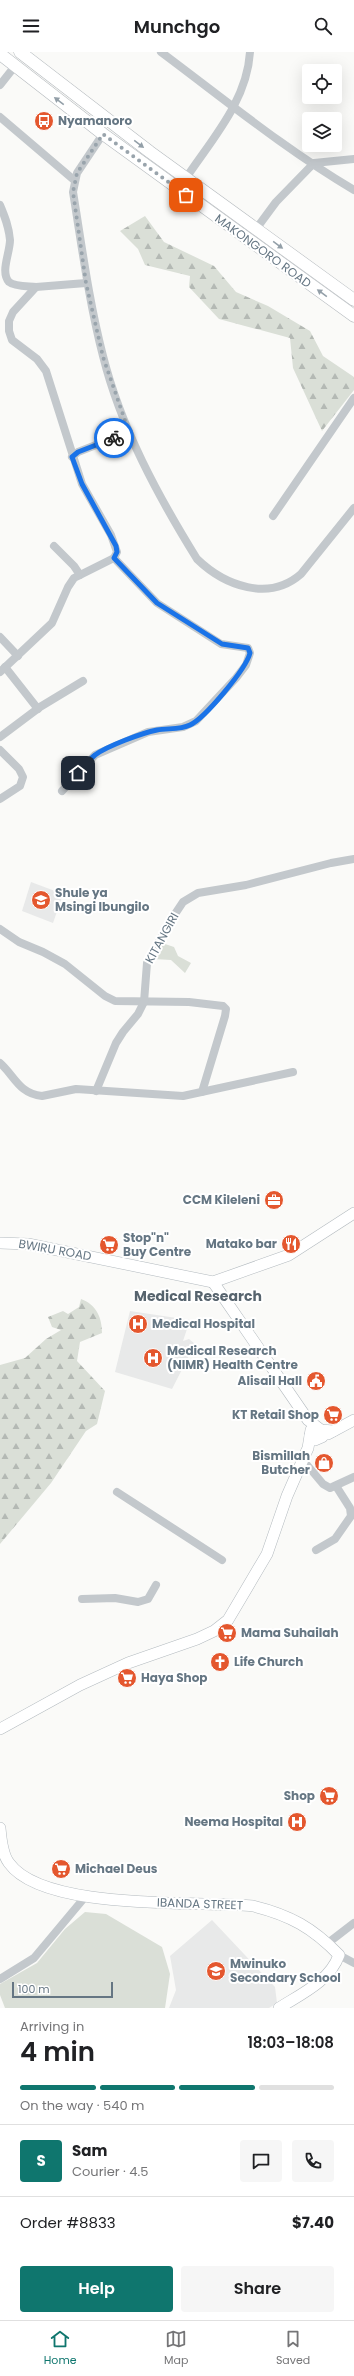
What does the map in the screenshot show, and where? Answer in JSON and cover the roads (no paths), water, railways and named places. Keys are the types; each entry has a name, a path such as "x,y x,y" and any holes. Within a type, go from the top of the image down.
{"main road":[{"name":"MAKONGORO ROAD","path":"20,52 186,178 354,300"},
{"name":"MAKONGORO ROAD","path":"0,54 103,134 354,316"}],"street":[{"path":"161,52 234,107 354,190"},
{"path":"186,178 234,107 246,78 250,52"},
{"path":"0,85 15,66"},
{"path":"0,117 74,180"},
{"path":"103,134 74,180 73,192 86,283 103,357 129,432 165,506 197,559 205,566 240,585 259,589 277,587 295,579 314,559 354,508"},
{"path":"256,229 276,202 314,163 354,159"},
{"path":"0,205 8,221 10,242 4,271 8,282 13,285 36,287 86,283"},
{"path":"36,287 17,306 9,321 9,331 12,340 29,351 46,371 72,457 82,484 116,546 117,552 114,558 80,575 68,587 52,623 3,670 38,709"},
{"path":"273,516 354,398"},
{"path":"72,457 78,452 129,432"},
{"path":"54,546 74,566 80,575"},
{"path":"62,791 95,755 148,732 183,728 196,721 236,678 246,665 250,653 248,648 222,644 157,603 114,558"},
{"path":"0,637 18,656"},
{"path":"0,737 38,709 83,681"},
{"path":"0,750 19,770 23,777 20,786 0,799"},
{"name":"KITANGIRI","path":"96,1091 116,1043 138,1014 144,1002 147,963 174,914 191,896 198,893 246,885 330,863 354,859"},
{"path":"0,931 59,961 105,996 114,1001 189,1002 219,1005 226,1009 202,1092"},
{"path":"0,1063 13,1081 37,1095 67,1090 183,1096 293,1072"},
{"path":"314,1434 213,1282 289,1255 354,1213"},
{"name":"BWIRU ROAD","path":"1,1242 28,1244 55,1249 213,1282"},
{"path":"314,1434 334,1431 354,1420"},
{"path":"0,1729 80,1685 134,1661 197,1639 214,1631 228,1620 267,1554 302,1459 314,1434"},
{"path":"302,1459 323,1484 330,1488 354,1477"},
{"path":"316,1550 335,1539 351,1516 350,1508 336,1486"},
{"path":"117,1492 222,1560"},
{"path":"82,1599 115,1598 138,1602 148,1599 156,1585"},
{"name":"IBANDA STREET","path":"0,1828 1,1840 8,1863 24,1876 48,1888 105,1900 253,1906 276,1912 296,1921 318,1934 339,1955"},
{"path":"0,1979 34,1958 85,1897"},
{"path":"328,1944 354,1923"},
{"path":"279,2008 324,1978 335,1968 339,1955 354,1963"}],"place":[{"name":"Nyamanoro","path":"44,121"},
{"name":"Shule ya Msingi Ibungilo","path":"41,900"},
{"name":"CCM Kileleni","path":"274,1200"},
{"name":"Matako bar","path":"291,1244"},
{"name":"Stop\"n\" Buy Centre","path":"109,1245"},
{"name":"Medical Hospital","path":"138,1324"},
{"name":"Medical Research (NIMR) Health Centre","path":"153,1358"},
{"name":"Alisail Hall","path":"316,1381"},
{"name":"KT Retail Shop","path":"333,1415"},
{"name":"Bismillah Butcher","path":"324,1463"},
{"name":"Mama Suhailah","path":"227,1633"},
{"name":"Life Church","path":"220,1662"},
{"name":"Haya Shop","path":"127,1678"},
{"name":"Shop","path":"329,1796"},
{"name":"Neema Hospital","path":"297,1822"},
{"name":"Michael Deus","path":"61,1869"},
{"name":"Mwinuko Secondary School","path":"216,1971"}],"district":[{"name":"Medical Research","path":"198,1296"}]}
